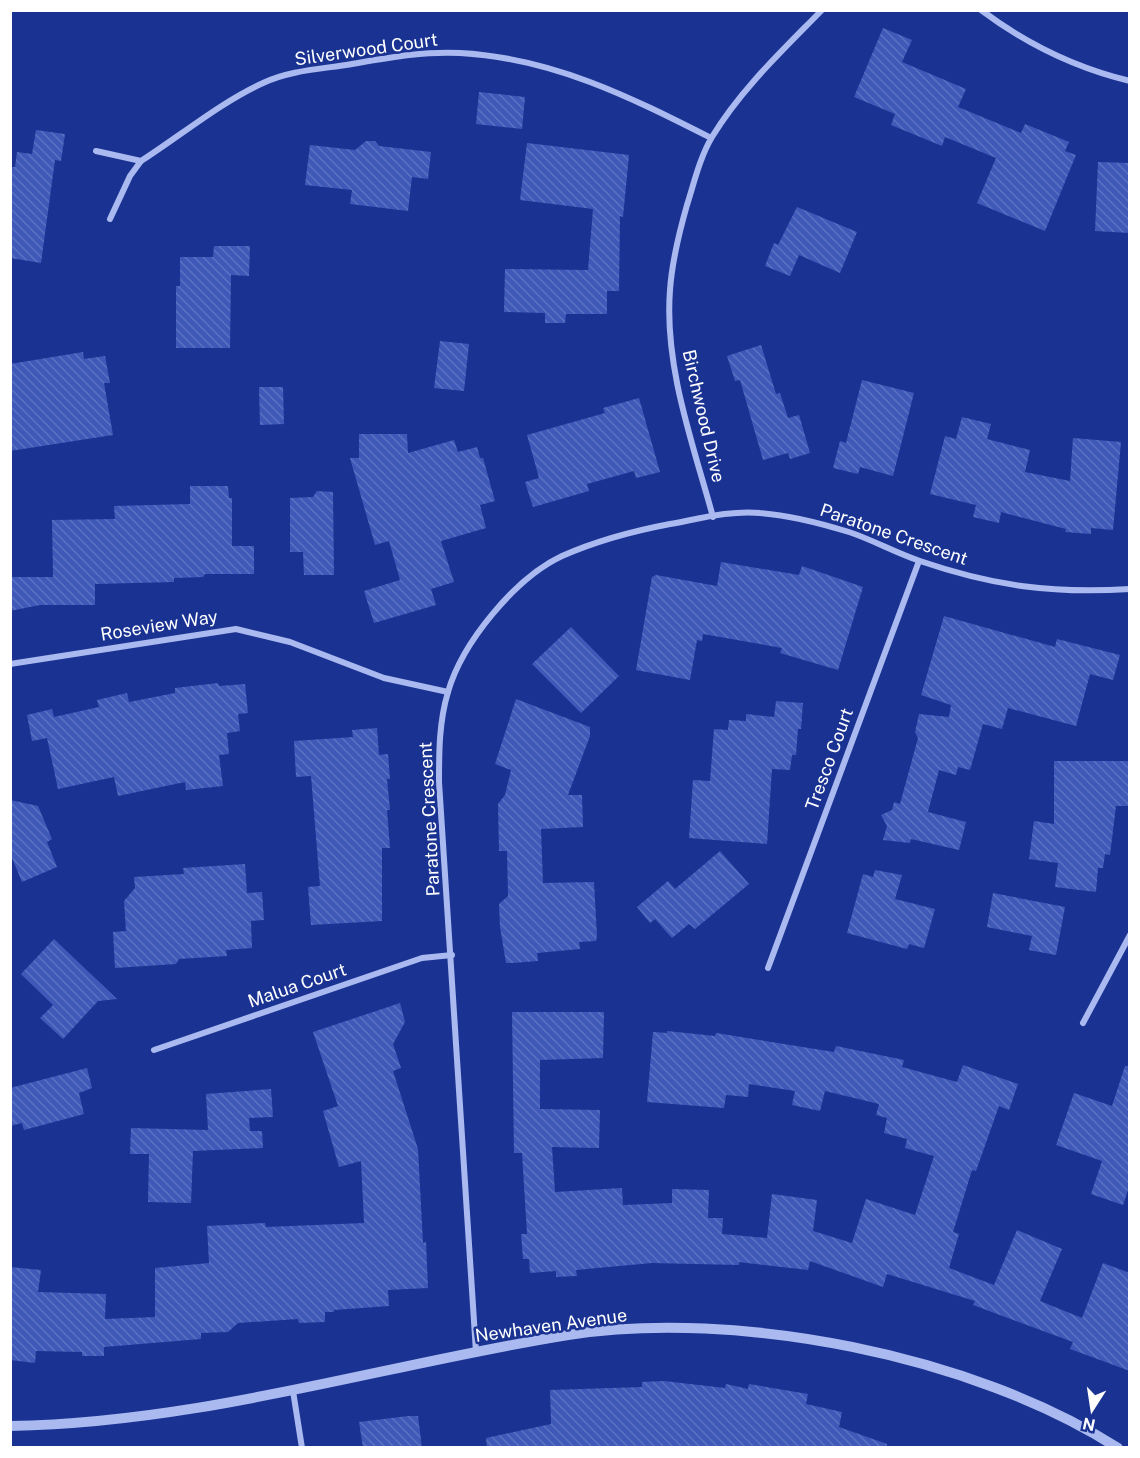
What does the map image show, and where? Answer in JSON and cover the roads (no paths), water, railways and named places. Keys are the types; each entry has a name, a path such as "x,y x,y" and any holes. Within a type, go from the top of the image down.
{"street":[{"name":"Birchwood Drive","path":"713,517 676,374 671,336 670,291 676,243 695,178 711,138 769,64 822,10"},
{"path":"981,10 1026,40 1075,65 1130,81"},
{"name":"Silverwood Court","path":"110,219 130,176 141,161 264,82 308,71 417,54 493,56 545,66 618,92 711,138"},
{"path":"96,151 141,161"},
{"name":"Paratone Crescent","path":"476,1352 439,782 439,738 448,692 461,658 482,625 522,584 559,557 644,529 758,512 804,519 850,532 919,561 996,583 1057,592 1130,590"},
{"name":"Tresco Court","path":"768,968 919,561"},
{"name":"Roseview Way","path":"10,664 236,629 290,642 384,678 448,692"},
{"path":"1083,1023 1130,935"},
{"name":"Malua Court","path":"154,1050 422,958 452,955"},
{"name":"Newhaven Avenue","path":"10,1426 121,1420 253,1400 476,1352 570,1335 649,1328 735,1330 826,1343 918,1363 1008,1392 1093,1432 1118,1448"},
{"path":"293,1391 302,1448"}]}
